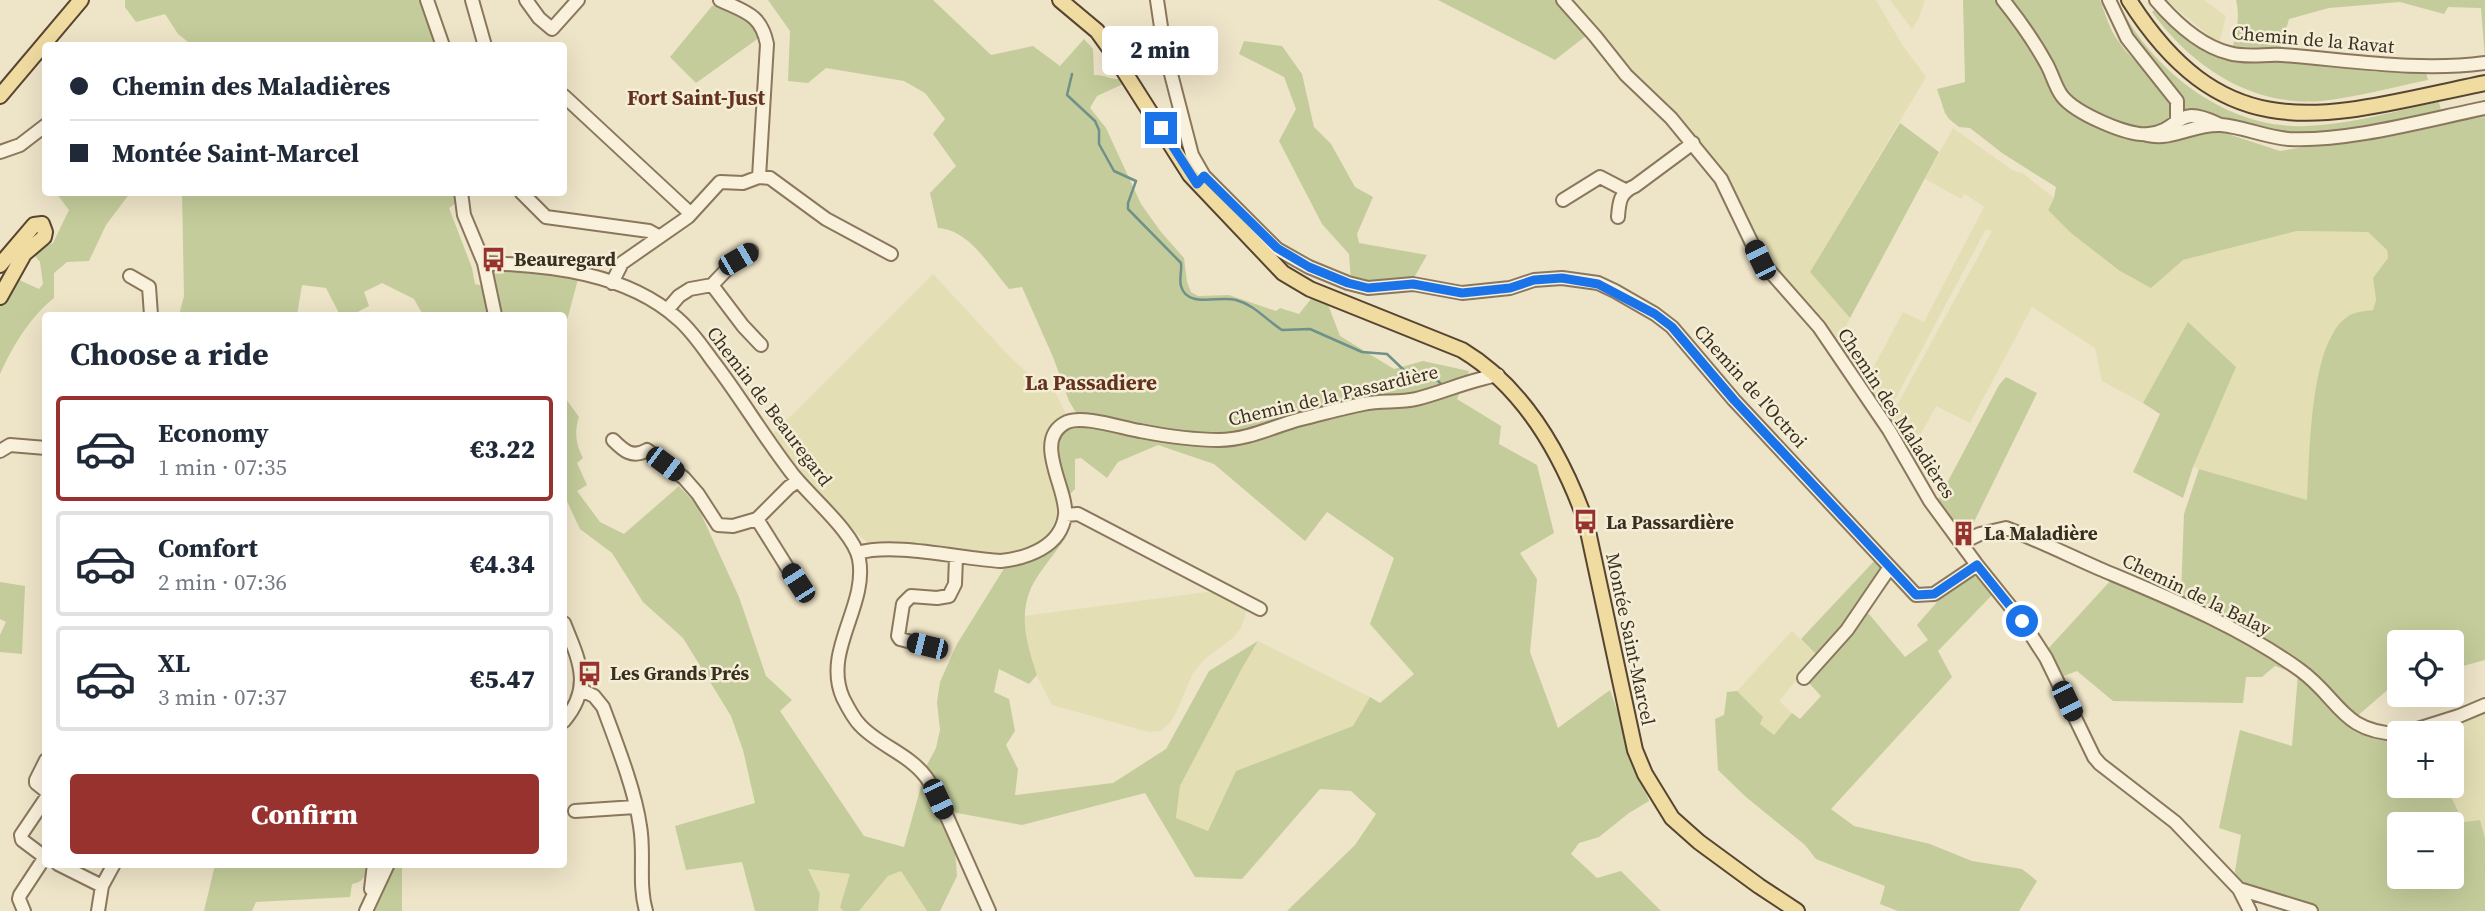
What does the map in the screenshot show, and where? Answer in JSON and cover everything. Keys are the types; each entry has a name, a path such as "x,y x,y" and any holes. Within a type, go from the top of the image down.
{"main road":[{"path":"46,42 81,0"},
{"name":"Montée Saint-Marcel","path":"1060,0 1090,25 1106,43 1201,180 1269,260 1296,283 1462,350 1498,375 1513,390 1536,420 1563,467 1582,510 1595,559 1635,750 1645,774 1672,818 1699,842 1797,911"},
{"path":"2129,0 2159,42 2184,68 2215,90 2261,108 2288,113 2331,113 2485,83"},
{"path":"0,96 42,46"},
{"path":"0,265 34,225 42,224 44,237 24,254 0,297"}],"street":[{"path":"427,0 442,42"},
{"path":"472,0 484,42"},
{"path":"526,0 539,18 552,29 578,0"},
{"path":"720,0 752,15 760,22 767,44 759,177"},
{"path":"1157,0 1164,47 1201,180"},
{"name":"Chemin des Maladières","path":"1563,0 1626,75 1693,143 1720,179 1760,260 1819,327 1889,429 1930,501 2022,621 2046,658 2100,764 2175,822 2239,889 2250,911"},
{"path":"2003,0 2035,44 2063,97 2080,111 2103,122 2147,135 2164,137 2197,127 2222,125"},
{"path":"2109,0 2127,38 2177,101 2177,120"},
{"name":"Chemin de la Ravat","path":"2156,0 2205,43 2231,54 2282,55 2422,67 2485,63"},
{"path":"567,99 691,214"},
{"path":"2147,135 2161,132 2177,120 2197,116 2272,137 2308,139 2357,133 2485,108"},
{"path":"0,152 20,145 42,128"},
{"path":"1618,217 1619,200 1625,190 1635,186 1693,143"},
{"path":"612,283 622,263 691,214 720,182 743,183 759,177 770,178 826,219 891,254"},
{"path":"1563,200 1600,177 1625,190"},
{"name":"Chemin de l'Octroi","path":"1201,180 1277,248 1309,267 1348,283 1368,288 1413,284 1462,293 1510,288 1534,280 1562,278 1598,284 1645,308 1672,327 1734,400 1916,595 1934,594 1977,565"},
{"path":"462,196 467,225 484,263 494,312"},
{"path":"525,196 546,217 649,231 658,236"},
{"path":"667,310 678,296 690,289 712,285 732,264 751,251"},
{"name":"Chemin de Beauregard","path":"484,263 543,266 612,283 635,291 679,319 798,481 825,509 858,553"},
{"path":"130,276 149,287 151,312"},
{"path":"712,285 761,345"},
{"name":"Chemin de la Passardière","path":"1065,515 1051,447 1054,433 1075,420 1168,435 1222,440 1251,435 1364,404 1412,400 1498,375"},
{"path":"613,440 625,452 641,453 647,450 684,478 718,525 733,526 757,519 789,486 798,481"},
{"path":"0,451 10,445 42,448"},
{"path":"989,911 925,776 860,726 840,690 837,681 838,658 860,579 858,553 897,550 1001,561 1026,557 1053,539 1065,515 1078,514 1260,609"},
{"path":"757,519 802,592"},
{"name":"Chemin de la Balay","path":"1961,543 1980,534 2006,528 2177,601 2240,632 2301,671 2352,722 2375,732 2387,733"},
{"path":"927,646 900,639 898,636 903,604 911,596 949,596 955,584 956,557"},
{"path":"1804,678 1853,623 1867,598 1890,567"},
{"path":"567,717 581,690 581,673 568,650"},
{"path":"581,690 594,696 603,707 635,807 643,847 641,888 646,911"},
{"path":"2443,721 2485,705"},
{"path":"42,770 36,783 42,788"},
{"path":"42,804 21,835 22,840 42,855"},
{"path":"575,811 635,807"},
{"path":"24,911 20,895 42,862"},
{"path":"66,868 102,886"},
{"path":"98,911 102,886 112,868"},
{"path":"367,907 373,868"},
{"path":"367,907 386,868"},
{"path":"2239,889 2279,899 2311,911"}],"shaded area":[{"path":"1568,0 1876,0 1903,46 1926,77 1810,272 1850,318 1837,343 1760,252 1736,197"},
{"path":"1890,0 1925,0 1912,29"},
{"path":"2166,0 2204,0 2226,16 2219,44"},
{"path":"1953,128 2012,170 2024,174 2054,198 2048,210 2051,213 2183,260 2297,231 2368,232 2387,250 2388,258 2373,278 2376,300 2373,310 2348,316 2330,336 2316,386 2307,500 2193,467 2236,367 2188,323 2143,403 2102,381 2095,348 2032,307 1970,423 1936,406 1910,454 1888,422 1992,231 1986,229 1890,409 1883,413 1864,385 1903,312 1924,322 1984,207 1965,194 1961,199 1925,179"},
{"path":"933,274 1011,358 1040,384 1055,392 1066,414 1047,428 1045,437 1047,465 1057,514 1050,534 1035,546 1013,556 999,557 868,543 836,515 772,435"},
{"path":"1216,593 1246,608 1245,617 1234,637 1205,659 1193,673 1176,713 1170,723 1160,731 1149,732 1052,705 1037,676 1028,648 1024,616"},
{"path":"1792,631 1817,655 1779,701 1792,713 1774,735 1759,724 1737,691"},
{"path":"1258,641 1370,697 1353,726 1236,771 1208,831 1176,818 1180,786"},
{"path":"2485,707 2485,838 2480,820 2464,822 2464,812 2458,812 2451,798 2464,798 2464,721 2453,721"},
{"path":"807,869 851,874 840,907 843,911 818,911 820,894"},
{"path":"901,871 927,911 859,911 888,876"}],"green space":[{"path":"125,0 422,0 437,42 188,42 178,34 165,14 136,22 125,7"},
{"path":"768,0 933,0 991,55 1033,46 1060,66 1084,39 1093,49 1094,75 1121,79 1123,84 1097,96 1090,108 1106,128 1141,204 1184,258 1191,292 1198,296 1229,295 1276,311 1280,308 1299,314 1311,299 1327,302 1340,336 1394,369 1423,361 1469,371 1457,399 1501,426 1499,444 1537,465 1554,533 1520,553 1537,579 1530,652 1558,728 1610,690 1649,801 1599,837 1579,843 1571,854 1597,878 1621,871 1661,911 1287,911 1355,845 1376,814 1351,791 1320,789 1242,879 1195,877 1145,793 1022,825 952,812 957,876 940,911 927,911 901,871 888,876 859,911 843,911 840,907 850,874 808,869 820,894 818,911 755,911 742,862 686,870 675,826 755,803 743,750 731,716 683,638 643,602 612,553 580,529 567,501 567,400 579,417 577,438 583,458 577,463 587,485 577,491 600,522 624,534 679,486 697,505 739,597 766,676 792,700 780,711 864,836 904,847 927,765 936,748 940,730 937,702 940,682 957,644 1005,567 1037,558 1063,536 1066,537 1038,575 1027,599 1026,632 1037,675 1029,684 999,669 994,692 1009,699 1015,731 1006,745 1018,769 1015,795 1113,783 1166,749 1209,671 1258,641 1180,786 1176,818 1208,831 1236,771 1353,726 1370,697 1380,703 1414,674 1370,624 1394,558 1327,512 1305,541 1214,464 1158,445 1118,462 1107,478 1081,458 1075,459 1075,489 1067,497 1055,445 1056,435 1078,416 1069,401 1022,287 1009,289 969,242 949,230 938,228 930,193 956,166 933,134 945,119 925,93 904,81 826,68 808,83 788,81 790,31"},
{"path":"1438,0 1557,0 1587,35 1555,60"},
{"path":"1963,0 1999,0 2027,37 2063,106 2105,129 2192,133 2213,131 2280,151 2485,117 2485,660 2464,666 2464,630 2387,630 2387,690 2355,718 2312,684 2339,715 2387,733 2387,798 2452,798 2458,812 2387,812 2387,889 2464,889 2464,822 2480,820 2485,838 2485,911 2319,911 2253,888 2236,877 2241,835 2219,828 2240,730 2292,746 2298,675 2275,666 2262,677 2246,677 2243,703 2113,701 2077,671 2061,677 2046,651 2112,579 2129,587 2142,579 2181,595 2184,514 2199,469 2307,500 2314,402 2325,350 2334,331 2347,317 2373,310 2376,300 2373,278 2388,258 2387,250 2368,232 2297,231 2183,260 2151,288 2120,271 2071,233 2048,210 2056,187 2002,153 1970,128 1959,127 1949,119 1937,89 1965,82"},
{"path":"2009,0 2100,0 2118,41 2172,104 2168,119 2151,129 2134,129 2083,108 2065,93"},
{"path":"2114,0 2117,0 2131,26 2149,50 2171,72 2194,91 2248,118 2277,125 2307,126 2357,120 2439,102 2441,111 2362,129 2302,135 2269,131 2208,114 2183,111 2183,99 2133,37"},
{"path":"2236,0 2485,0 2485,59 2481,8 2448,7 2444,14 2400,2 2329,8 2289,19 2280,49 2233,46 2238,23"},
{"path":"718,4 754,22 762,34 696,83 670,57 712,6"},
{"path":"2157,8 2236,60 2308,62 2376,72 2408,71 2426,73 2428,80 2322,101 2272,97 2248,90 2205,66 2168,32 2152,12"},
{"path":"1244,41 1282,46 1302,74 1314,127 1331,144 1355,187 1373,197 1357,234 1359,243 1427,255 1412,281 1370,284 1351,282 1349,254 1322,224 1279,141 1296,109 1284,77 1239,54"},
{"path":"1900,123 1939,152 1850,318 1810,272"},
{"path":"58,196 128,196 106,225 89,261 67,262 54,273 54,298 22,333 0,374 0,306 15,278 39,289 43,284 40,262 32,252 53,243 69,210"},
{"path":"182,196 455,196 456,203 449,208 472,268 475,284 483,286 488,312 421,312 414,299 382,283 364,292 369,306 358,312 338,312 326,288 302,285 298,312 180,312 184,296"},
{"path":"491,267 511,267 578,279 567,321 567,312 498,312"},
{"path":"2188,322 2236,367 2193,467 2183,498 2133,472 2160,414 2143,403"},
{"path":"2006,377 2037,393 1971,528 1965,526 1956,531 1937,502 1999,385"},
{"path":"1877,558 1885,566 1854,613 1817,655 1801,639"},
{"path":"1974,573 1979,573 1993,594 1938,651 1952,677 1831,809 1854,826 1930,844 1972,861 2022,869 2037,881 2019,911 1898,911 1880,904 1885,886 1816,859 1805,845 1746,797 1718,770 1715,719 1724,715 1727,692 1737,691 1763,717 1760,724 1774,735 1792,713 1800,719 1821,696 1809,683 1808,677 1861,614 1869,614 1905,657 1928,640 1917,625 1938,601"},
{"path":"0,582 25,586 22,654 0,652 0,635 6,622 0,619"},
{"path":"214,868 368,868 362,880 352,884 350,897 256,902 252,911 204,911"},
{"path":"393,868 402,868 402,911 372,911"}],"waterway":[{"path":"1072,74 1067,95 1095,121 1099,130 1099,144 1114,171 1136,181 1128,209 1181,263 1180,283 1184,293 1197,299 1243,302 1282,330 1310,329 1362,352 1387,354 1409,375 1434,377 1444,387"}],"place":[{"name":"Beauregard","path":"494,259"},
{"name":"La Passardière","path":"1586,522"},
{"name":"La Maladière","path":"1964,533"},
{"name":"Les Grands Prés","path":"590,673"}],"district":[{"name":"Fort Saint-Just","path":"696,98"},
{"name":"La Passadiere","path":"1091,383"}],"route":[{"path":"1161,128 1197,184 1204,176 1277,248 1333,278 1368,288 1413,284 1455,294 1510,288 1534,280 1562,278 1598,284 1615,291 1672,327 1734,400 1916,595 1934,594 1977,565 2022,621"}]}
